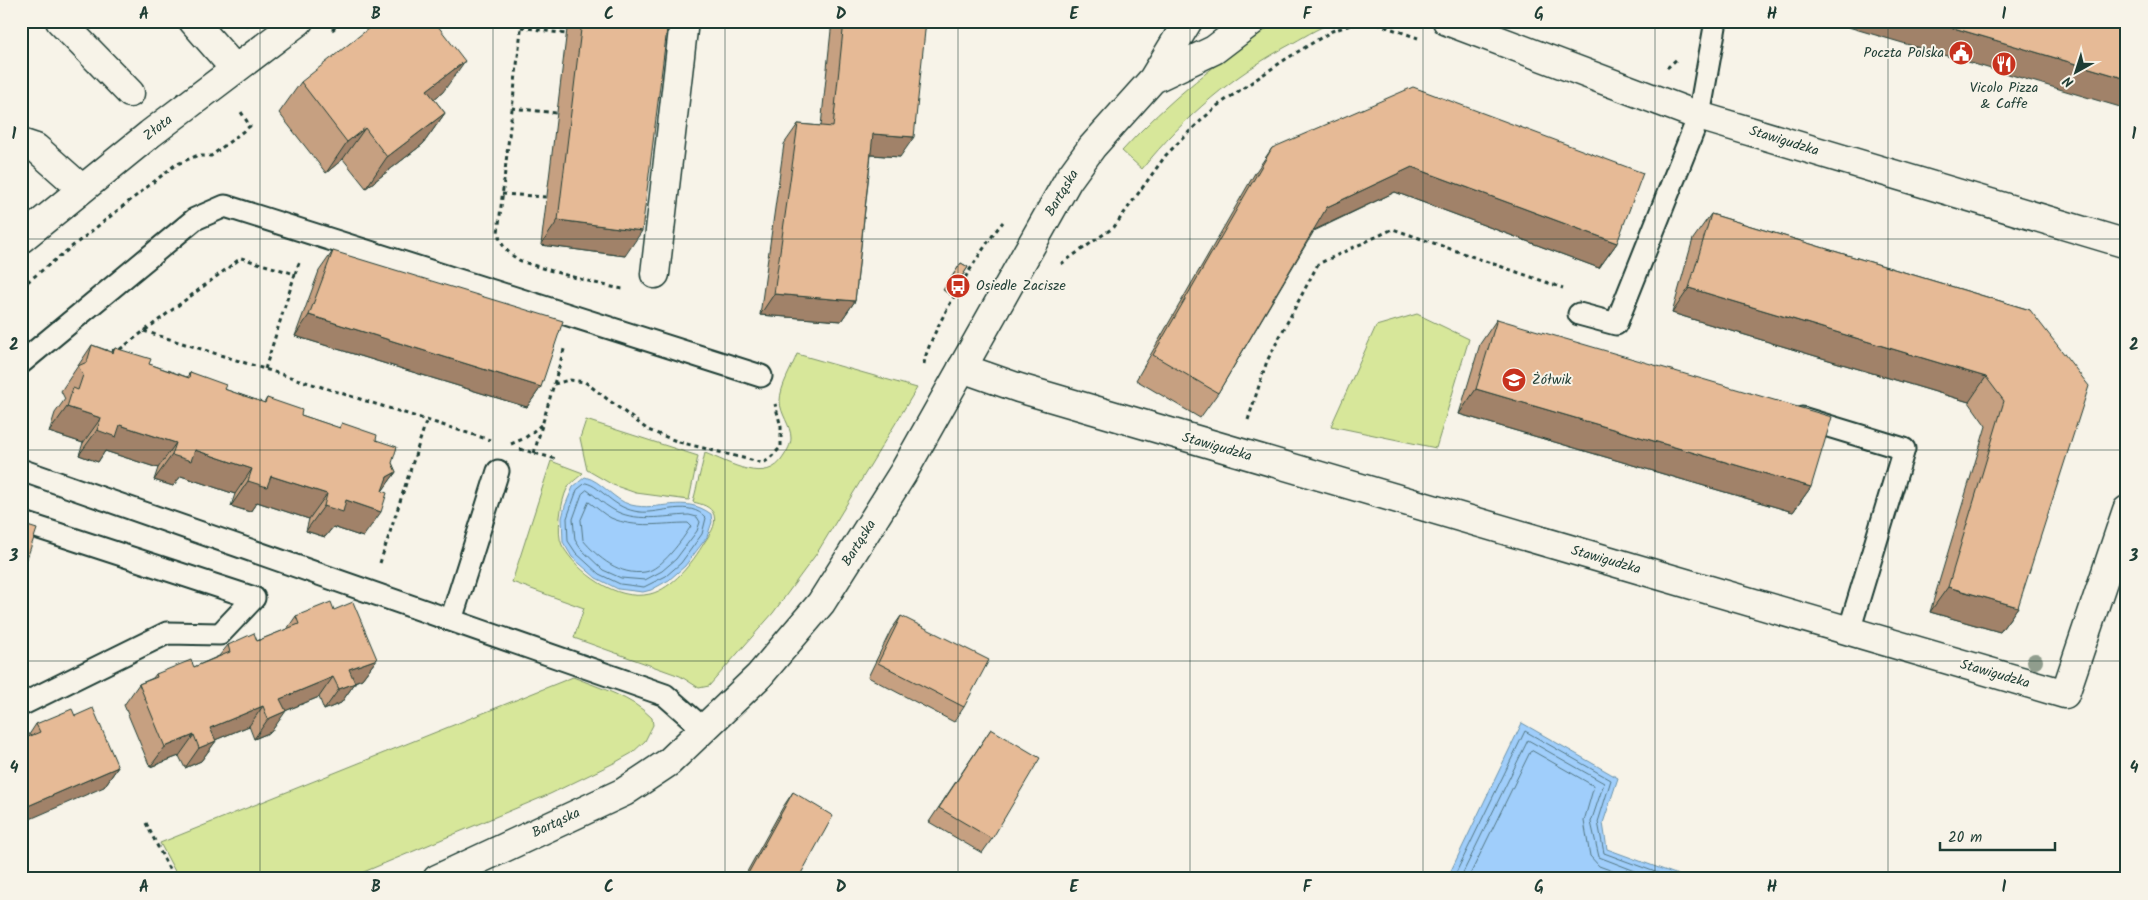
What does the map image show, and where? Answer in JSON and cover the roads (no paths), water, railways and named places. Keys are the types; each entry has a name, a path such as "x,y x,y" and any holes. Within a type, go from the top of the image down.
{"street":[{"path":"60,21 130,93"},
{"path":"193,21 235,69"},
{"name":"Złota","path":"21,239 235,69 299,21"},
{"path":"655,274 684,21"},
{"name":"Bartąska","path":"437,879 624,792 669,762 705,730 759,676 821,603 903,473 1068,180 1092,147 1153,79 1188,21"},
{"name":"Bartąska","path":"1153,79 1214,50 1252,21"},
{"name":"Stawigudzka","path":"1447,21 1700,116 2127,244"},
{"path":"21,143 36,148 82,189"},
{"name":"Stawigudzka","path":"962,368 1020,388 1236,452 2065,694 2127,510"}],"lane":[{"path":"1579,314 1616,324 1700,116 1714,22"},
{"path":"21,363 195,219 225,206 761,376"},
{"path":"1780,411 1904,448 1849,631"},
{"path":"21,470 665,695 705,730"},
{"path":"451,620 498,470"},
{"path":"21,522 254,598 220,634 167,633 21,704"}],"water":[{"path":"585,477 597,482 619,499 631,505 652,507 681,504 701,508 711,514 712,522 707,537 685,566 669,580 651,590 643,592 618,589 596,578 572,557 563,542 562,518 565,506 573,487"},
{"path":"1522,723 1618,778 1603,823 1607,849 1689,879 1447,879"}],"place":[{"name":"Poczta Polska","path":"1961,53"},
{"name":"Vicolo Pizza & Caffe","path":"2004,64"},
{"name":"Osiedle Zacisze","path":"958,286"},
{"name":"Żółwik","path":"1514,380"}]}
